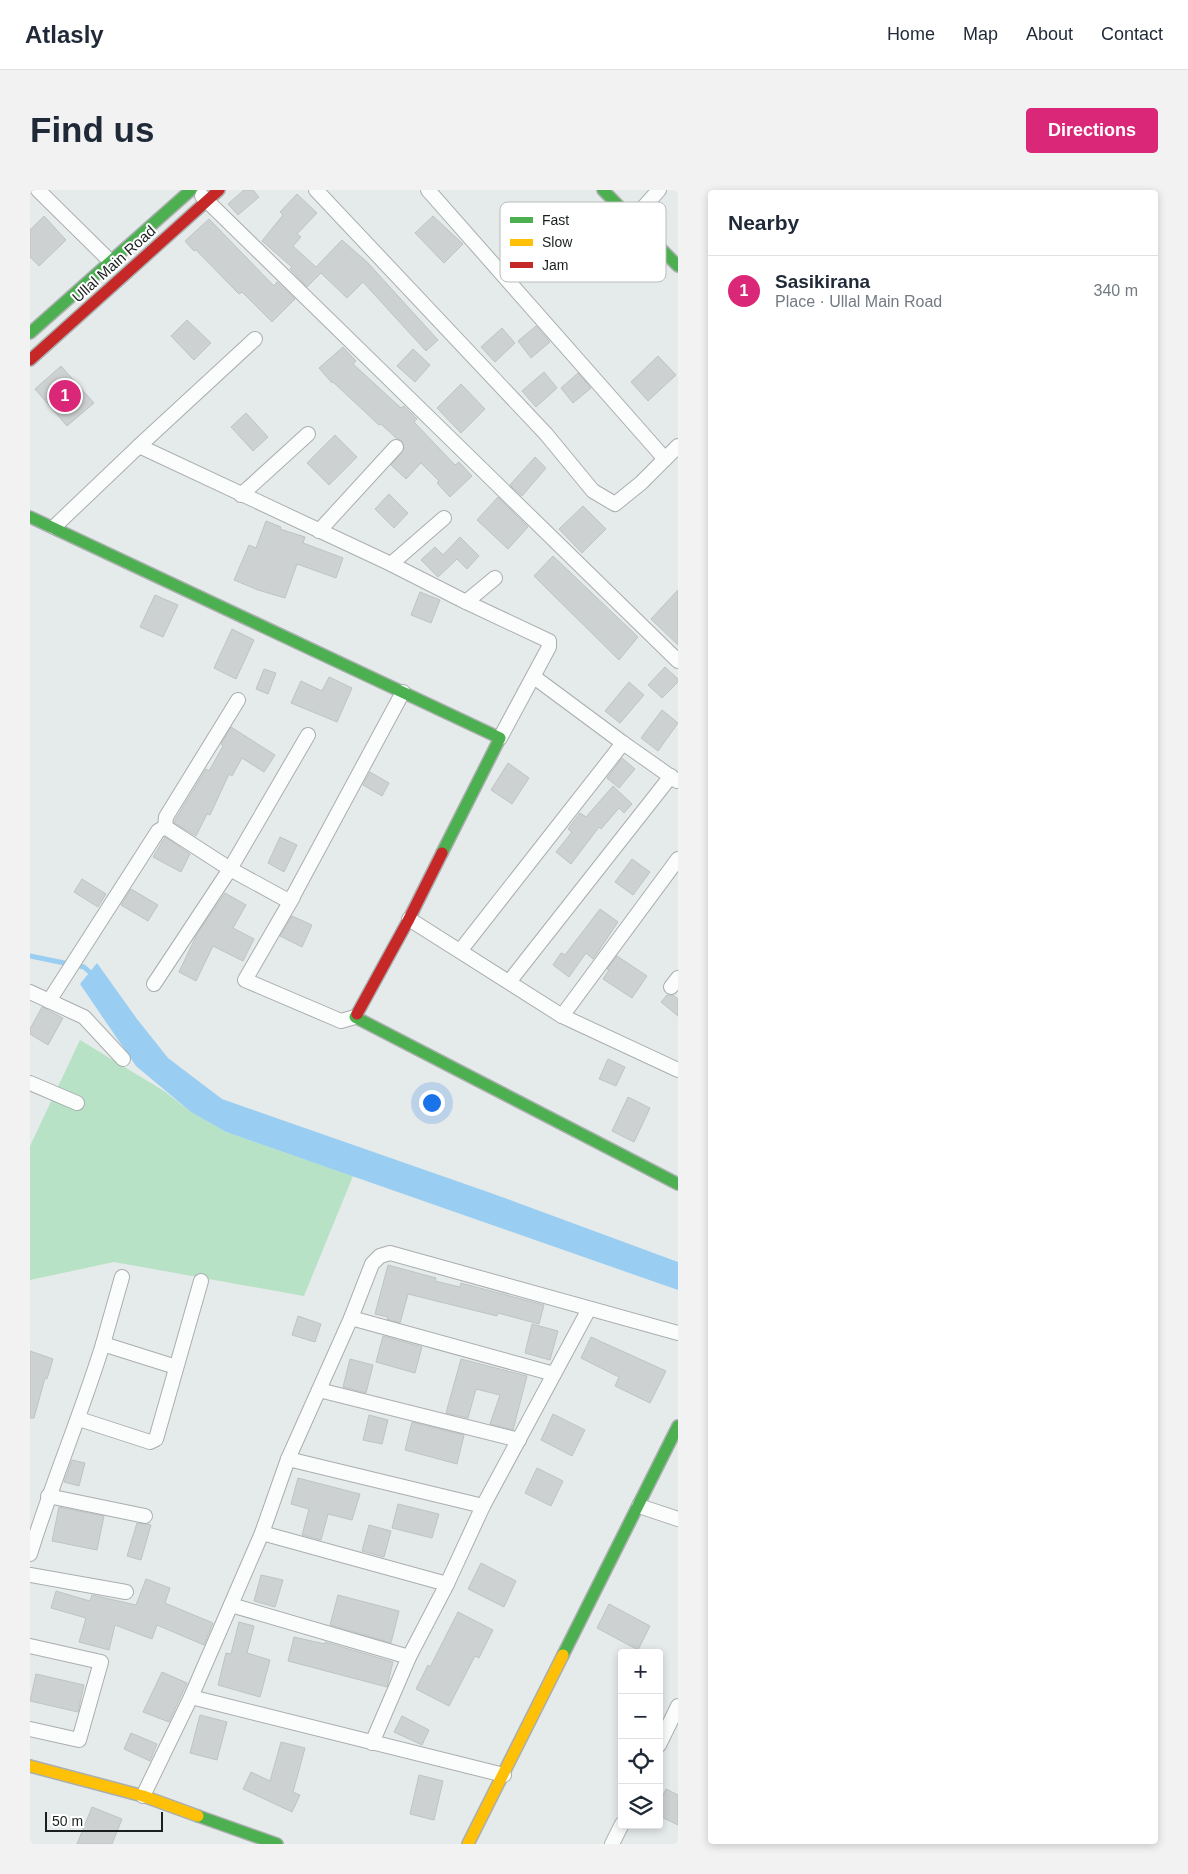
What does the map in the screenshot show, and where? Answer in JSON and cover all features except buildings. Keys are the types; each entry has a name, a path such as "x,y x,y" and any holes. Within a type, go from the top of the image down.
{"street":[{"path":"38,190 110,261"},
{"name":"Ullal Main Road","path":"30,333 191,190"},
{"path":"196,190 678,660"},
{"name":"Ullal Main Road","path":"30,360 219,190"},
{"path":"316,190 546,434 593,491 615,504 641,483 678,446"},
{"path":"428,190 500,272"},
{"path":"603,190 615,202"},
{"path":"649,202 660,190"},
{"path":"666,254 678,266"},
{"path":"509,282 665,459"},
{"path":"54,527 254,339"},
{"path":"241,494 308,434"},
{"path":"139,446 391,564 549,641 549,647 534,677 500,738 409,919 355,1017"},
{"path":"319,531 396,447"},
{"path":"30,517 500,738"},
{"path":"391,564 444,518"},
{"path":"466,602 495,578"},
{"path":"509,982 674,779 534,677"},
{"path":"403,692 293,897 245,980 341,1021 355,1017 678,1184"},
{"path":"165,827 166,818 238,700"},
{"path":"154,984 230,869 308,735"},
{"path":"460,951 623,743"},
{"path":"165,827 230,869 285,899 293,897"},
{"path":"49,1000 158,831 165,827"},
{"path":"562,1016 678,859"},
{"path":"409,919 562,1016 678,1070"},
{"path":"30,992 84,1016 123,1059"},
{"path":"30,1083 77,1103"},
{"path":"142,1796 191,1697 262,1532 288,1459 351,1318 372,1264 380,1256 390,1253 678,1333"},
{"path":"30,1554 48,1496 79,1419 122,1277"},
{"path":"79,1419 150,1442 156,1439 201,1280"},
{"path":"372,1743 409,1656 447,1584 483,1506 589,1309"},
{"path":"351,1318 554,1374"},
{"path":"103,1344 176,1368"},
{"path":"319,1390 519,1440"},
{"path":"468,1844 676,1434"},
{"path":"288,1459 483,1506"},
{"path":"48,1496 144,1516"},
{"path":"638,1506 678,1519"},
{"path":"262,1532 447,1584"},
{"path":"30,1575 126,1592"},
{"path":"231,1605 409,1656"},
{"path":"30,1646 101,1662 79,1740 30,1729"},
{"path":"191,1697 504,1775"},
{"path":"662,1739 678,1706"},
{"path":"30,1766 142,1796 275,1844"},
{"path":"612,1844 620,1829"}],"green space":[{"path":"80,1040 164,1091 191,1112 226,1132 353,1176 304,1296 114,1262 30,1280 30,1146"}],"water":[{"path":"97,963 168,1058 222,1099 488,1192 678,1262 678,1290 226,1132 191,1112 136,1066 80,984"}],"waterway":[{"path":"30,956 84,967 93,975"}],"traffic: fast":[{"path":"30,333 191,190"},
{"path":"603,190 615,202"},
{"path":"666,254 678,266"},
{"path":"30,517 500,738 442,853"},
{"path":"357,1014 355,1017 678,1184"},
{"path":"563,1655 678,1426"},
{"path":"198,1816 277,1844"}],"traffic: slow":[{"path":"468,1844 563,1655"},
{"path":"30,1766 143,1796 198,1816"}],"traffic: jam":[{"path":"30,360 219,190"},
{"path":"357,1014 409,919 442,853"}],"place":[{"name":"Sasikirana","path":"65,396"}]}
